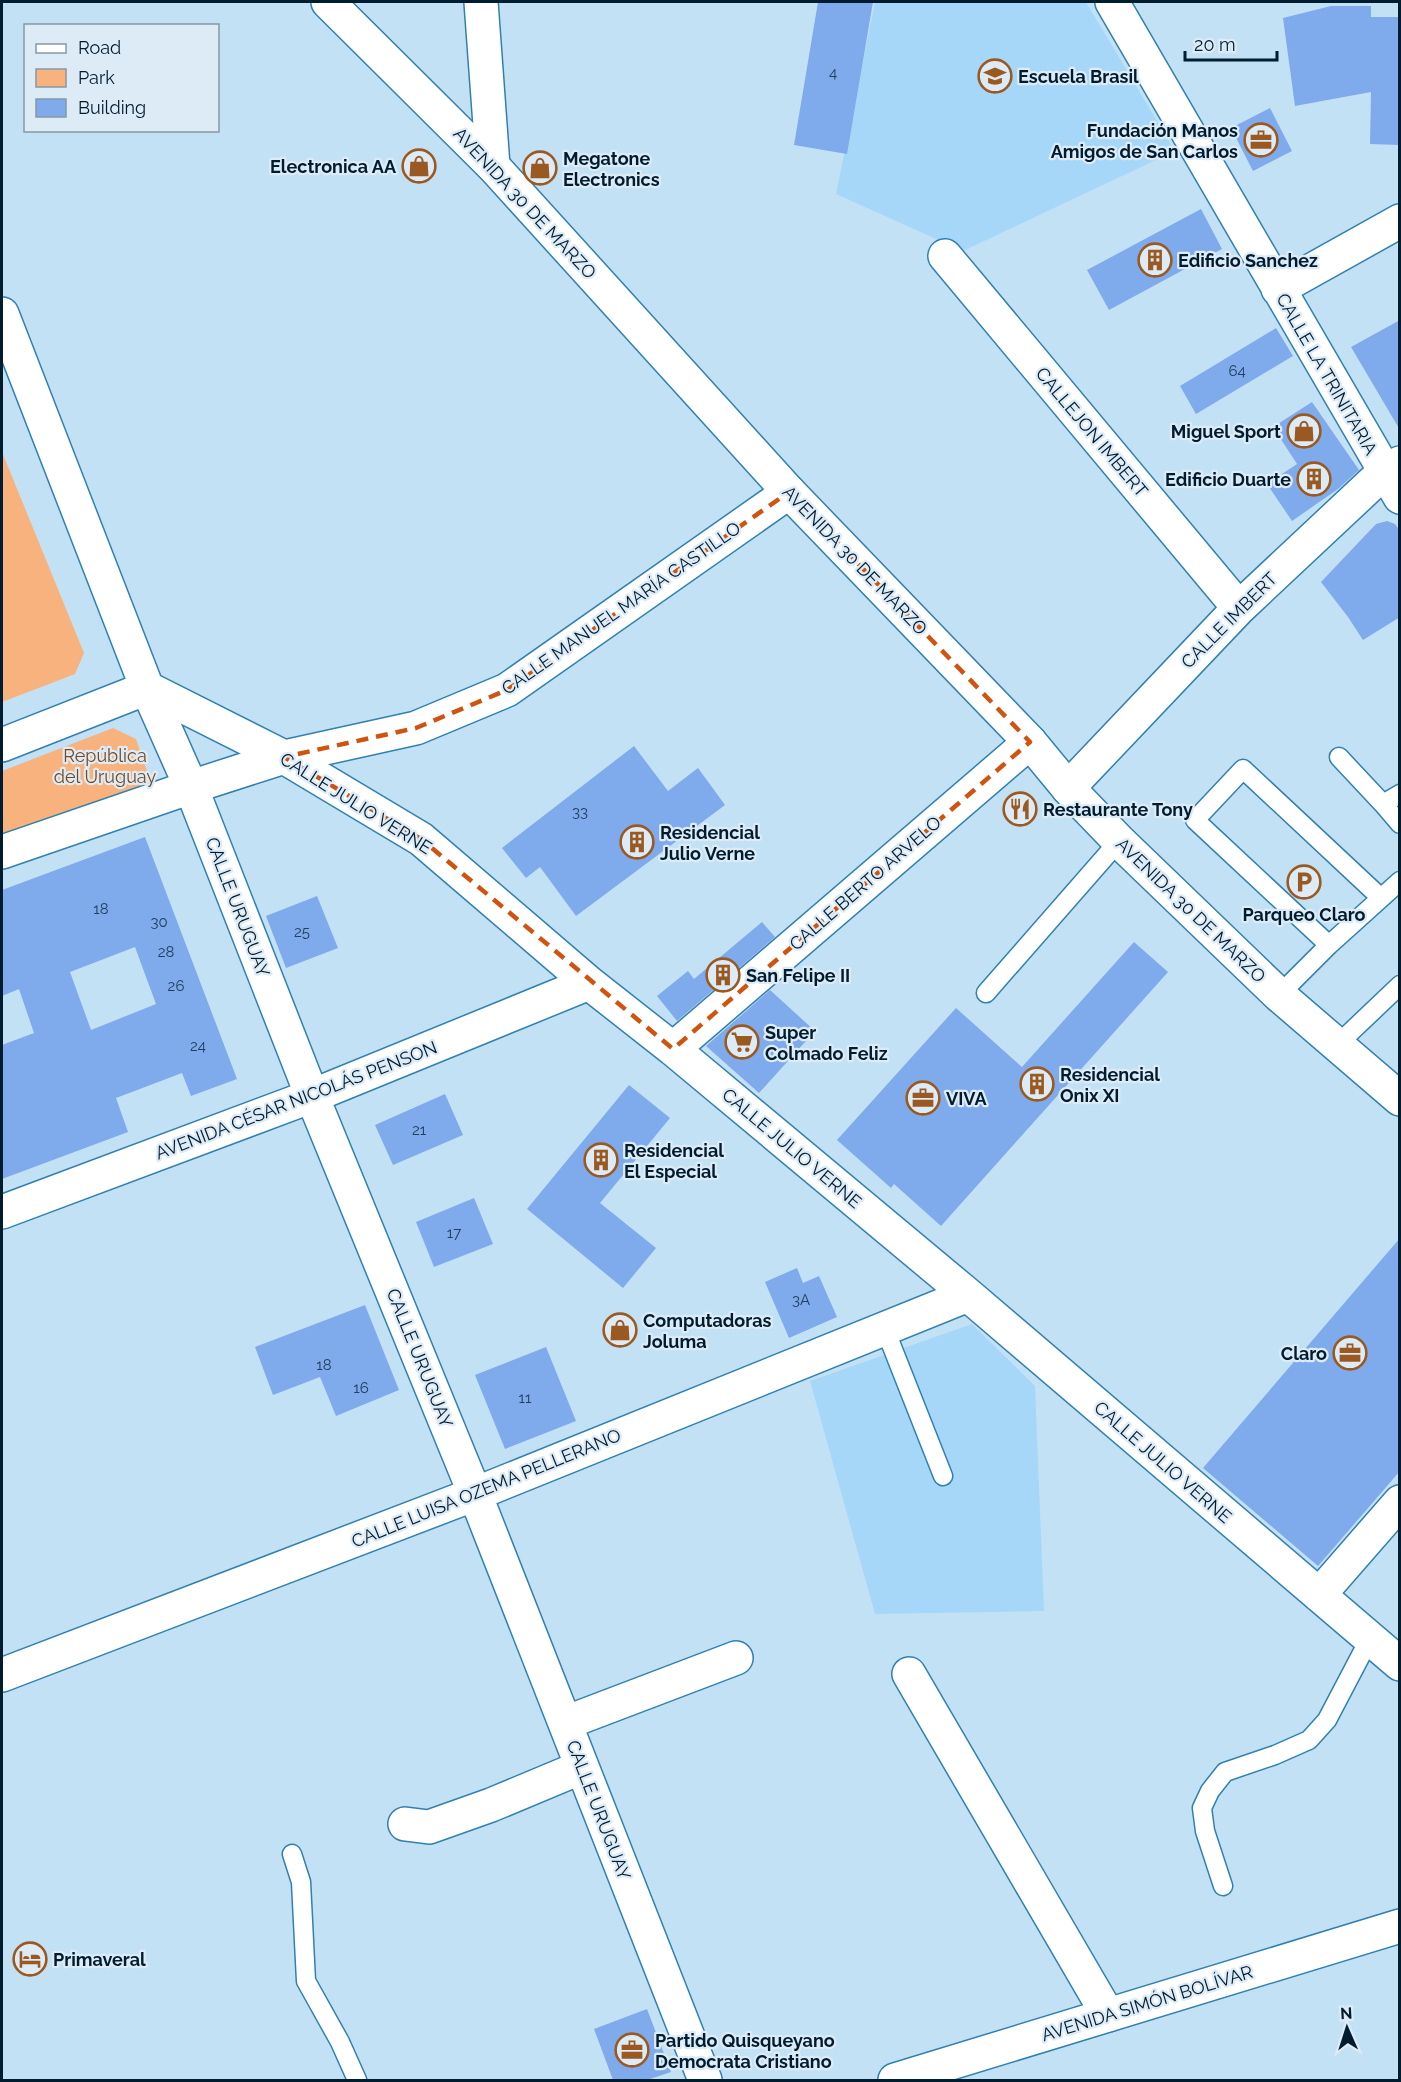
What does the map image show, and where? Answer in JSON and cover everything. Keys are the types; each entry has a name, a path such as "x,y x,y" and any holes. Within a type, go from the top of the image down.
{"street":[{"name":"AVENIDA 30 DE MARZO","path":"328,2 493,166 789,492 1030,742 1068,788 1119,841 1279,995 1400,1099"},
{"path":"481,2 493,166"},
{"name":"CALLE LA TRINITARIA","path":"1112,2 1278,289 1394,478"},
{"path":"1278,289 1400,221"},
{"name":"CALLEJON IMBERT","path":"945,256 1239,608"},
{"name":"CALLE URUGUAY","path":"2,314 147,688 191,787 312,1096 475,1494 705,2080"},
{"name":"CALLE IMBERT","path":"1068,788 1239,608 1394,478"},
{"name":"CALLE MANUEL MARÍA CASTILLO","path":"2,852 191,787 284,758 416,728 507,690 789,492"},
{"path":"2,745 147,688"},
{"name":"CALLE JULIO VERNE","path":"147,688 284,758 421,839 589,983 673,1048 968,1295 1400,1664"},
{"name":"CALLE BERTO ARVELO","path":"673,1048 1030,742"},
{"name":"AVENIDA CÉSAR NICOLÁS PENSON","path":"2,1212 312,1096 589,983"},
{"name":"CALLE LUISA OZEMA PELLERANO","path":"2,1675 475,1494 968,1295"},
{"path":"1319,1595 1400,1502"},
{"path":"565,1723 736,1658"},
{"path":"909,1674 1108,2015"},
{"path":"405,1824 429,1827 491,1805 582,1767"},
{"name":"AVENIDA SIMÓN BOLÍVAR","path":"896,2080 1400,1926"}],"lane":[{"path":"1339,757 1400,824"},
{"path":"1329,945 1195,820 1243,769 1381,898"},
{"path":"1383,804 1400,794"},
{"path":"986,993 1119,841"},
{"path":"1279,995 1329,945 1400,881"},
{"path":"1337,1045 1400,985"},
{"path":"885,1329 943,1476"},
{"path":"1222,1886 1205,1831 1202,1808 1210,1791 1225,1772 1275,1755 1309,1740 1328,1720 1370,1638"},
{"path":"292,1854 301,1882 306,1981 340,2042 357,2080"}],"highlighted area":[{"path":"789,492 1030,742 673,1049 421,839 284,757 416,728 507,690"}],"shaded area":[{"name":"Escuela Brasil","path":"875,2 1086,2 1175,151 963,251 836,194"},
{"path":"972,1324 1035,1386 1044,1611 875,1614 810,1381"}],"green space":[{"path":"2,452 84,653 75,674 2,702"},
{"name":"República del Uruguay","path":"113,728 136,739 148,774 141,787 2,836 2,771"}],"building":[{"path":"818,2 873,2 847,154 794,145"},
{"path":"1331,6 1371,6 1371,17 1400,17 1400,145 1370,144 1371,92 1295,106 1283,18"},
{"name":"Fundación Manos Amigos de San Carlos","path":"1270,108 1292,151 1253,171 1231,128"},
{"name":"Edificio Sanchez","path":"1201,209 1222,249 1109,310 1087,270"},
{"path":"1400,320 1400,430 1351,347"},
{"path":"1276,328 1293,356 1196,414 1180,386"},
{"name":"Edificio Duarte","path":"1312,402 1359,470 1338,489 1292,521 1267,484 1297,464 1273,427"},
{"path":"1387,521 1395,524 1400,531 1400,617 1363,640 1321,582 1376,524"},
{"path":"634,746 668,791 698,768 725,805 576,916 540,867 526,878 502,848"},
{"path":"145,837 237,1079 191,1096 182,1073 116,1098 128,1132 2,1179 2,1045 34,1033 19,989 2,996 2,890","holes":["135,947 156,1004 91,1030 70,972"]},
{"path":"317,896 338,948 286,968 266,916"},
{"name":"San Felipe II","path":"762,922 775,937 677,1021 657,996 688,971 694,979"},
{"path":"1134,942 1168,972 941,1226 894,1184 891,1188 837,1140 956,1008 1022,1067"},
{"path":"770,990 815,1031 759,1093 706,1046"},
{"name":"Residencial El Especial","path":"629,1085 670,1118 600,1203 656,1248 623,1288 527,1209"},
{"path":"445,1094 463,1135 393,1165 375,1125"},
{"path":"474,1198 493,1244 434,1267 416,1222"},
{"name":"Claro","path":"1400,1238 1400,1471 1318,1566 1203,1468"},
{"path":"797,1268 803,1283 819,1276 837,1317 789,1338 765,1282"},
{"path":"365,1305 399,1390 336,1416 320,1377 273,1395 255,1347"},
{"path":"546,1347 576,1421 505,1449 475,1375"},
{"name":"Partido Quisqueyano Democrata Cristiano","path":"647,2009 671,2072 647,2080 613,2080 594,2029"}],"place":[{"name":"Escuela Brasil","path":"995,76"},
{"name":"Fundación Manos Amigos de San Carlos","path":"1261,140"},
{"name":"Electronica AA","path":"419,166"},
{"name":"Megatone Electronics","path":"540,168"},
{"name":"Edificio Sanchez","path":"1155,260"},
{"name":"Miguel Sport","path":"1304,431"},
{"name":"Edificio Duarte","path":"1314,479"},
{"name":"Restaurante Tony","path":"1020,809"},
{"name":"Residencial Julio Verne","path":"637,842"},
{"name":"Parqueo Claro","path":"1304,882"},
{"name":"San Felipe II","path":"723,975"},
{"name":"Super Colmado Feliz","path":"742,1042"},
{"name":"Residencial Onix XI","path":"1037,1084"},
{"name":"VIVA","path":"923,1098"},
{"name":"Residencial El Especial","path":"601,1160"},
{"name":"Computadoras Joluma","path":"620,1330"},
{"name":"Claro","path":"1350,1353"},
{"name":"Primaveral","path":"30,1959"},
{"name":"Partido Quisqueyano Democrata Cristiano","path":"632,2050"}]}
